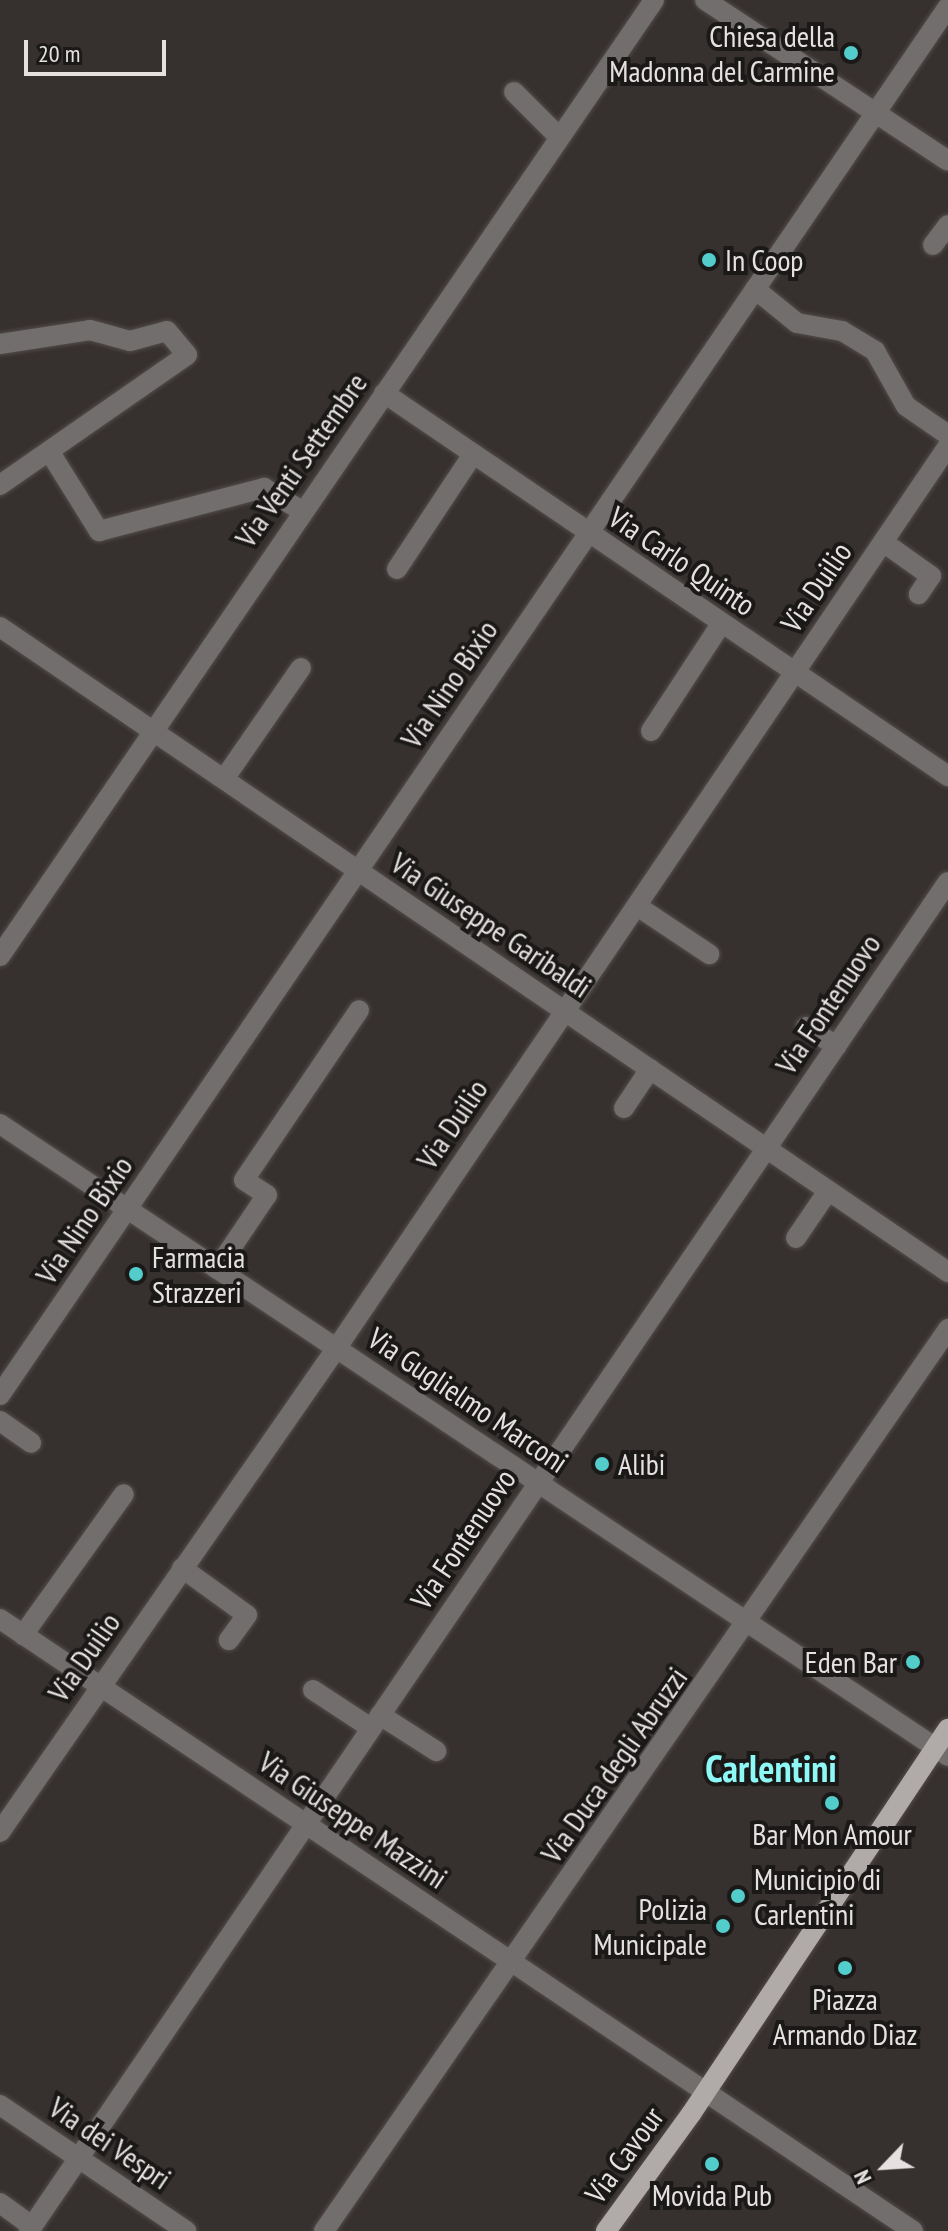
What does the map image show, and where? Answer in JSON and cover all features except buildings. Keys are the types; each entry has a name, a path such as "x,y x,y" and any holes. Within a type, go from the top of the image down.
{"main road":[{"name":"Via Cavour","path":"606,2231 942,1752 948,1729"}],"street":[{"name":"Via Venti Settembre","path":"0,956 6,934 153,731 654,0"},
{"path":"705,0 948,161"},
{"name":"Via Nino Bixio","path":"0,1395 948,7"},
{"path":"514,92 558,136"},
{"path":"933,245 948,225"},
{"path":"755,289 797,323 842,331 875,351 906,406 948,435"},
{"path":"0,344 90,330 130,341 167,331 187,355 51,454 0,485"},
{"name":"Via Carlo Quinto","path":"384,393 948,776"},
{"name":"Via Duilio","path":"0,1832 336,1349 948,446"},
{"path":"51,454 99,531 182,514 264,488 302,511"},
{"path":"397,569 473,454"},
{"path":"883,542 931,576 919,594"},
{"path":"651,731 721,624"},
{"name":"Via Giuseppe Garibaldi","path":"0,627 948,1272"},
{"path":"224,779 301,668"},
{"name":"Via Fontenuovo","path":"30,2229 948,882"},
{"path":"637,906 709,954"},
{"path":"217,1269 267,1195 244,1180 359,1010"},
{"path":"806,1027 836,1046"},
{"path":"624,1108 650,1069"},
{"name":"Via Guglielmo Marconi","path":"0,1124 942,1752"},
{"path":"796,1238 828,1191"},
{"name":"Via Duca degli Abruzzi","path":"324,2231 513,1964 948,1329"},
{"path":"0,1421 31,1443"},
{"path":"23,1635 124,1494"},
{"path":"182,1568 247,1615 229,1640"},
{"name":"Via Giuseppe Mazzini","path":"0,1619 913,2231"},
{"path":"313,1690 436,1751"},
{"name":"Via dei Vespri","path":"0,2105 186,2231"},
{"path":"0,2203 30,2229"}],"place":[{"name":"Chiesa della Madonna del Carmine","path":"851,53"},
{"name":"In Coop","path":"709,260"},
{"name":"Farmacia Strazzeri","path":"136,1274"},
{"name":"Alibi","path":"602,1464"},
{"name":"Eden Bar","path":"913,1662"},
{"name":"Bar Mon Amour","path":"832,1803"},
{"name":"Municipio di Carlentini","path":"738,1896"},
{"name":"Polizia Municipale","path":"723,1926"},
{"name":"Piazza Armando Diaz","path":"845,1968"},
{"name":"Movida Pub","path":"712,2164"}],"district":[{"name":"Carlentini","path":"771,1768"}]}
